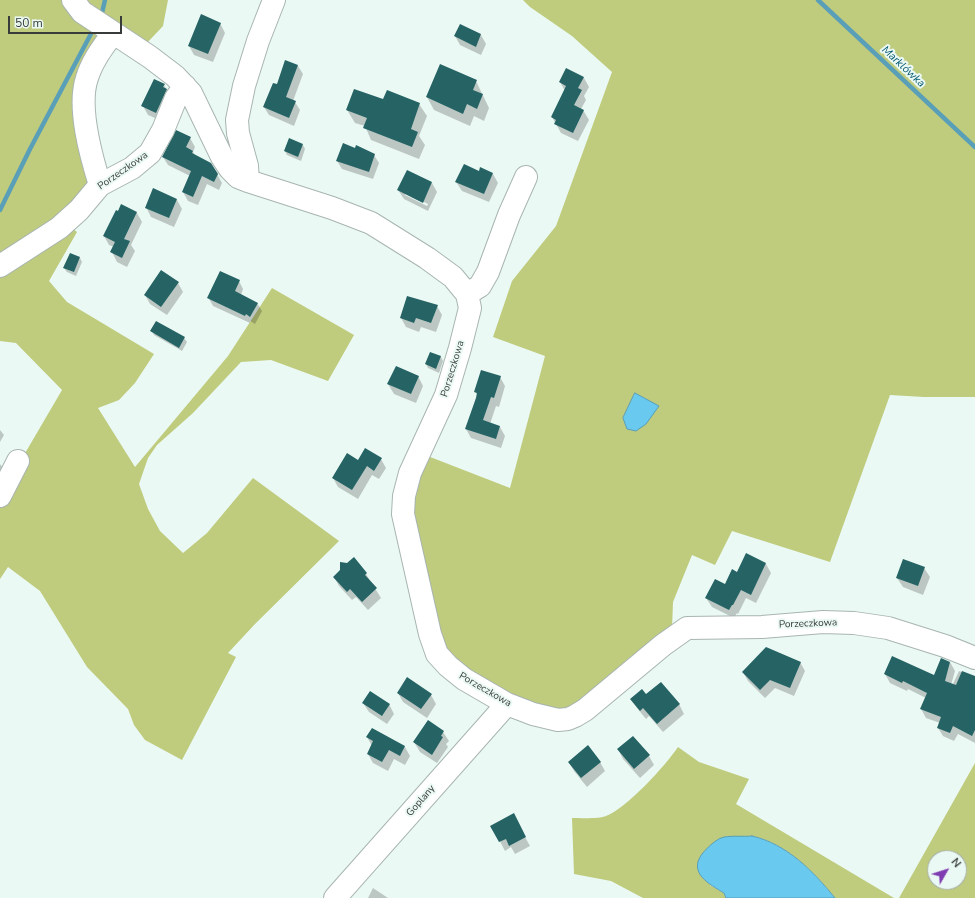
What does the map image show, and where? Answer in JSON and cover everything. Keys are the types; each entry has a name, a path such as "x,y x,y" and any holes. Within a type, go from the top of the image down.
{"street":[{"path":"73,0 82,12 155,61 175,76 191,93 222,157 238,183 332,208 371,224 427,258 453,277 467,294 480,286 488,272 509,215 526,177"},
{"path":"238,183 247,166 238,133 237,120 244,86 258,41 274,0"},
{"path":"100,185 85,122 83,98 87,78 95,60 113,33"},
{"name":"Porzeczkowa","path":"0,266 59,228 79,210 100,185 132,168 150,153 163,130 176,98 184,86"},
{"name":"Porzeczkowa","path":"467,294 470,308 460,348 446,395 410,473 404,496 403,514 430,634 437,654 448,666 464,679 507,704 558,720 568,719 585,710 663,645 687,628 734,628 823,622 854,623 888,628 945,646 975,658"},
{"path":"0,496 18,461"},
{"name":"Goplany","path":"335,898 507,704"}],"green space":[{"path":"0,0 65,0 103,34 78,90 89,189 68,225 77,232 49,281 67,302 154,354 135,383 119,400 98,408 135,467 228,356 272,288 354,335 328,381 271,360 241,362 193,413 157,445 148,458 139,484 148,509 160,531 183,553 207,533 253,478 339,541 255,624 228,653 236,657 182,760 145,740 134,725 128,709 87,667 40,591 8,567 0,579 0,496 62,390 16,343 0,341"},
{"path":"82,0 168,0 163,26 146,44"},
{"path":"523,0 975,0 975,397 890,395 830,562 732,531 715,565 692,555 673,602 672,628 583,703 560,711 531,707 447,656 413,532 415,483 425,455 510,488 545,356 493,337 512,281 556,226 612,72 572,36 530,7"},
{"path":"678,747 699,762 749,779 736,804 894,898 835,898 818,878 788,852 777,845 752,836 710,885 724,893 726,898 643,898 611,881 574,874 572,818 599,818 614,812 645,786"},
{"path":"975,763 975,898 899,898"}],"water":[{"path":"635,393 659,406 646,424 636,431 627,429 623,418"},
{"path":"752,836 777,845 788,852 818,878 835,898 726,898 724,893 712,886 702,877 697,867 698,861 708,847 721,838"}],"building":[{"path":"201,14 221,23 208,54 188,46"},
{"path":"460,24 481,34 476,47 454,36"},
{"path":"285,60 298,65 286,97 296,101 289,118 263,107 273,83 277,84"},
{"path":"440,64 477,80 473,90 483,94 477,109 467,104 463,114 426,97"},
{"path":"566,68 584,77 578,88 582,90 574,105 584,110 573,133 554,124 556,120 551,117 566,86 559,82"},
{"path":"154,79 165,84 163,87 167,89 156,113 141,106"},
{"path":"354,89 383,99 387,90 420,103 411,129 418,132 412,147 363,128 367,118 346,110"},
{"path":"176,130 191,137 186,147 193,151 192,153 211,163 218,174 214,182 202,176 193,197 182,192 191,171 162,157"},
{"path":"289,138 303,144 298,157 284,151"},
{"path":"343,143 355,148 356,145 375,154 369,172 336,161"},
{"path":"464,164 479,171 480,167 493,173 484,194 455,182"},
{"path":"407,170 432,182 423,203 397,190"},
{"path":"153,188 177,199 169,218 145,208"},
{"path":"121,204 137,212 124,239 130,241 122,258 110,252 115,242 103,236 116,210 118,211"},
{"path":"70,253 80,257 74,272 63,268"},
{"path":"161,270 179,282 161,307 144,295"},
{"path":"220,271 240,280 235,291 258,303 250,317 207,298"},
{"path":"407,296 438,305 431,323 416,318 414,323 400,318"},
{"path":"156,321 185,337 179,348 150,331"},
{"path":"430,352 441,356 436,369 425,364"},
{"path":"396,366 419,376 411,394 387,384"},
{"path":"481,370 501,376 494,398 491,397 483,420 500,426 496,439 465,429 476,398 477,393 474,392"},
{"path":"365,448 382,458 374,471 367,466 352,490 332,478 347,453 358,460"},
{"path":"746,553 766,563 751,595 741,590 729,610 705,598 715,579 725,584 732,569 737,572"},
{"path":"354,557 367,573 365,575 377,588 362,602 350,589 347,592 333,577 340,570 340,562 347,563"},
{"path":"903,559 925,567 918,586 896,578"},
{"path":"766,647 801,662 790,688 770,680 760,690 742,672"},
{"path":"892,656 934,675 941,658 950,662 945,681 956,685 962,671 975,676 975,730 972,736 953,726 950,733 937,728 941,717 920,709 927,693 903,681 902,683 884,674"},
{"path":"407,677 432,694 421,709 397,693"},
{"path":"661,682 680,704 657,724 643,708 640,711 630,699 642,689 646,694"},
{"path":"370,691 390,704 382,716 362,703"},
{"path":"428,720 444,731 441,736 443,737 432,755 413,742"},
{"path":"372,728 405,746 400,756 389,750 382,762 367,754 373,741 366,737"},
{"path":"633,736 650,755 634,769 617,749"},
{"path":"588,745 601,762 581,778 568,762"},
{"path":"514,813 526,837 509,846 506,839 499,842 490,826"}],"waterway":[{"path":"102,13 105,0"},
{"name":"Marklówka","path":"818,0 975,147"},
{"path":"0,210 30,149 93,30"}]}
